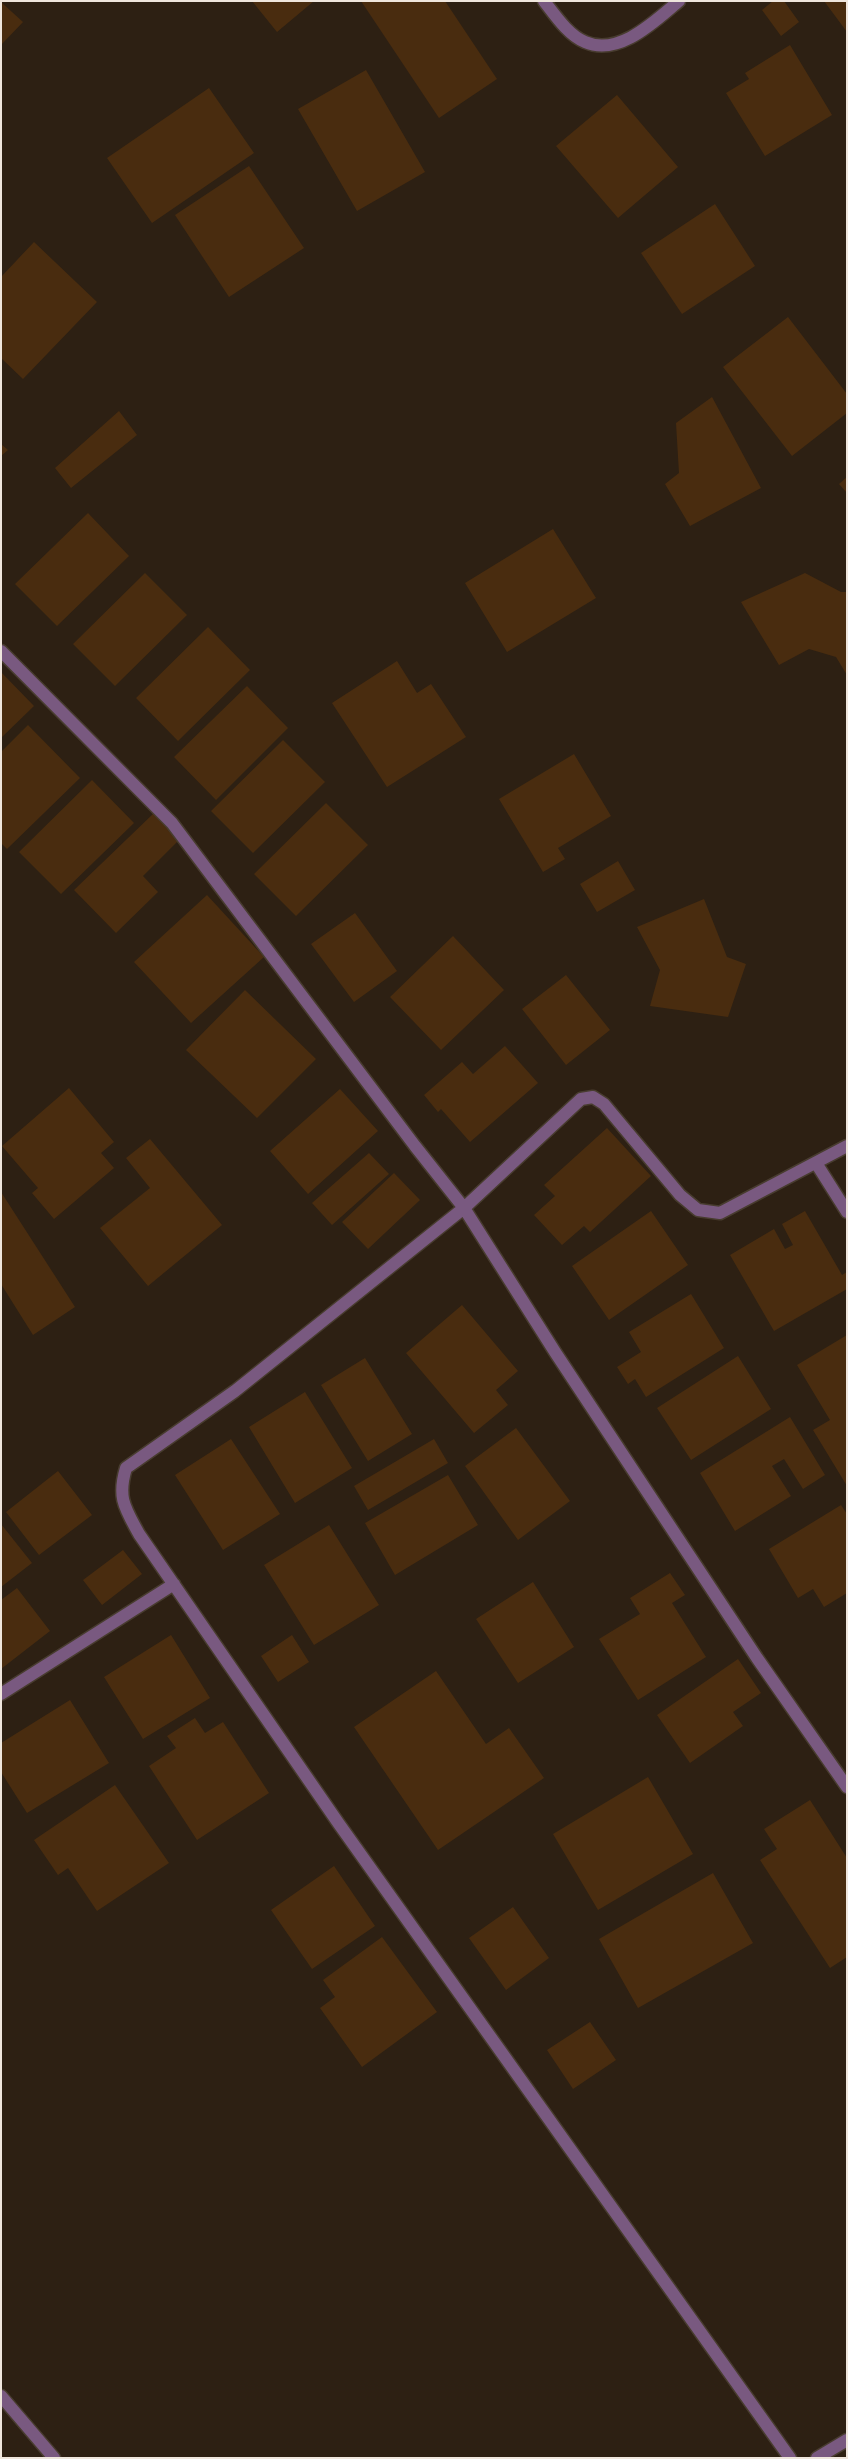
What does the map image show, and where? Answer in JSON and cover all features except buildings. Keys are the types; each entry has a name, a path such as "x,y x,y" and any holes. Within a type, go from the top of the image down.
{"street":[{"path":"544,1 565,27 585,42 605,46 632,38 679,1"},
{"path":"1,651 172,823 464,1208 555,1352 752,1650 847,1787"},
{"path":"790,2458 345,1832 139,1534 125,1508 120,1486 126,1468 235,1391 464,1208 581,1099 593,1096 604,1104 680,1195 698,1210 720,1213 847,1146"},
{"path":"816,1163 847,1212"},
{"path":"1,1694 174,1584"},
{"path":"1,2396 54,2458"},
{"path":"817,2458 847,2440"}]}
